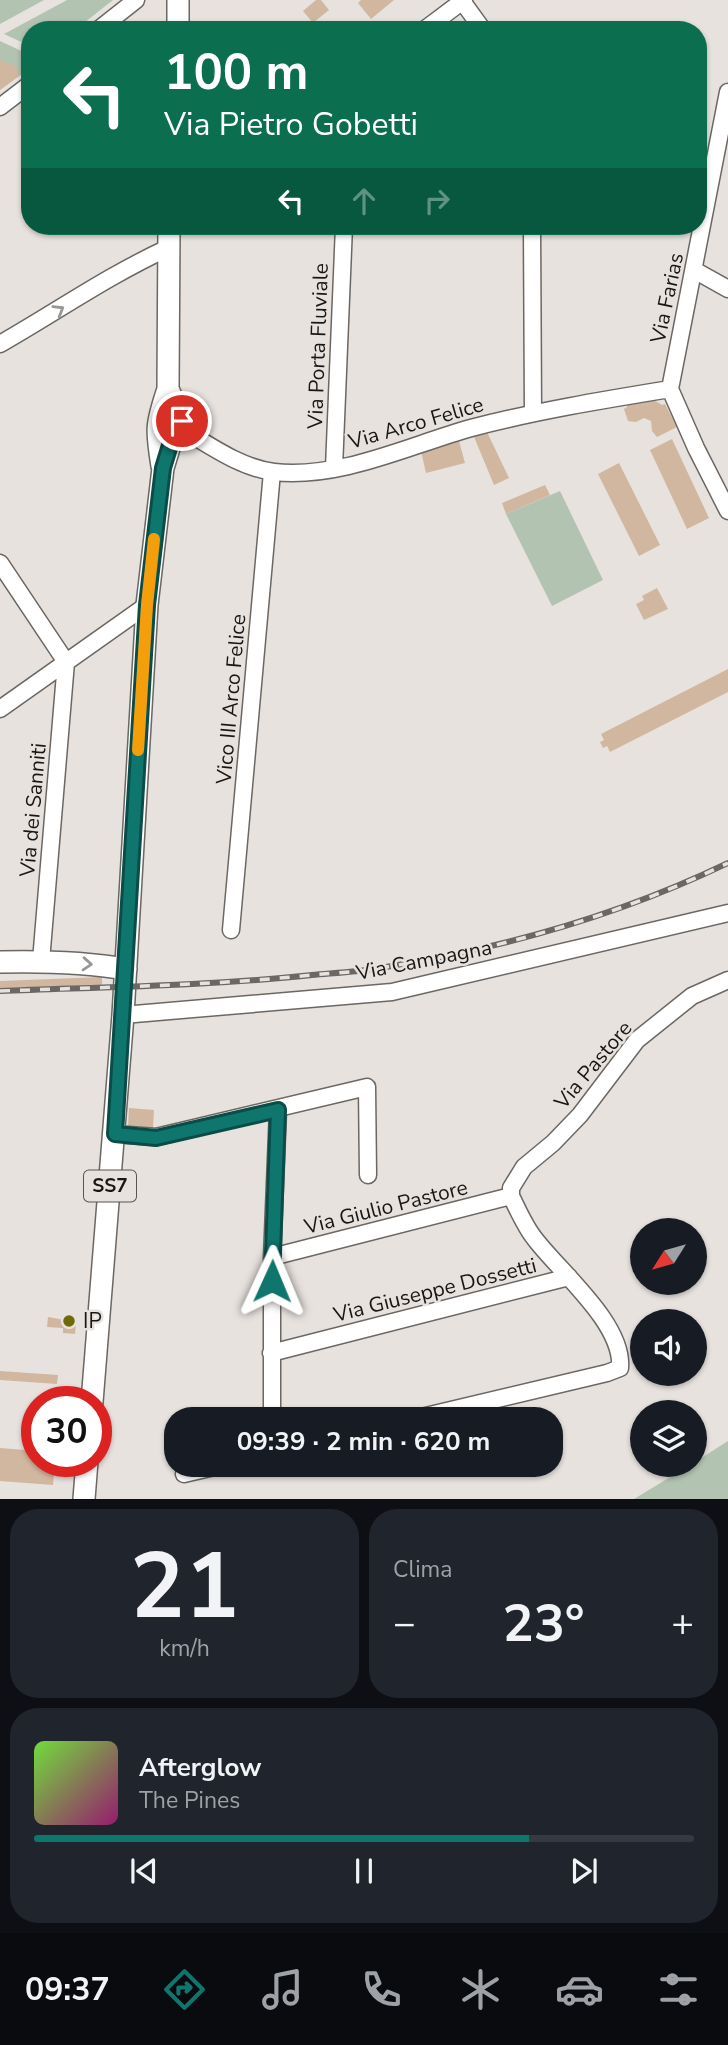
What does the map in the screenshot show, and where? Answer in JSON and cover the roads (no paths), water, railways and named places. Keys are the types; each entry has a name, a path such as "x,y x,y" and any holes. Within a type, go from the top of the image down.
{"main road":[{"path":"178,0 178,21"},
{"name":"SS7","path":"163,468 157,434 158,416 168,389 169,235"},
{"name":"SS7","path":"93,1386 124,1015 147,605 163,468 170,445 182,429 182,421 168,389"},
{"path":"0,961 41,961 126,969"},
{"path":"84,1499 86,1477"}],"street":[{"path":"109,21 136,0"},
{"path":"436,21 463,1 477,21"},
{"path":"0,107 21,90"},
{"name":"Via Farias","path":"707,203 727,99"},
{"name":"Via Porta Fluviale","path":"334,468 344,235"},
{"path":"532,235 533,413"},
{"name":"Via Farias","path":"670,389 701,235"},
{"path":"0,344 130,265 168,248"},
{"path":"694,270 728,289"},
{"path":"670,389 728,511"},
{"name":"Via Arco Felice","path":"182,429 253,467 272,472 319,472 533,413 670,389"},
{"name":"Vico III Arco Felice","path":"231,930 272,472"},
{"path":"0,563 66,662"},
{"path":"1,706 147,605"},
{"name":"Via dei Sanniti","path":"41,961 66,662"},
{"name":"Via Campagna","path":"124,1015 393,992 728,913"},
{"name":"Via Pastore","path":"511,1196 510,1188 524,1167 553,1143 580,1115 637,1040 692,996 728,980"},
{"path":"115,1134 156,1138 367,1087 368,1175"},
{"path":"272,1407 272,1257 278,1110"},
{"path":"464,1407 620,1368 621,1357 608,1327 591,1302 533,1237 511,1196"},
{"name":"Via Giulio Pastore","path":"272,1257 511,1196"},
{"name":"Via Giuseppe Dossetti","path":"271,1353 569,1277"}],"railway":[{"path":"0,991 234,982 363,970 425,960 514,940 601,915 728,863"}],"place":[{"name":"IP","path":"69,1321"}]}
